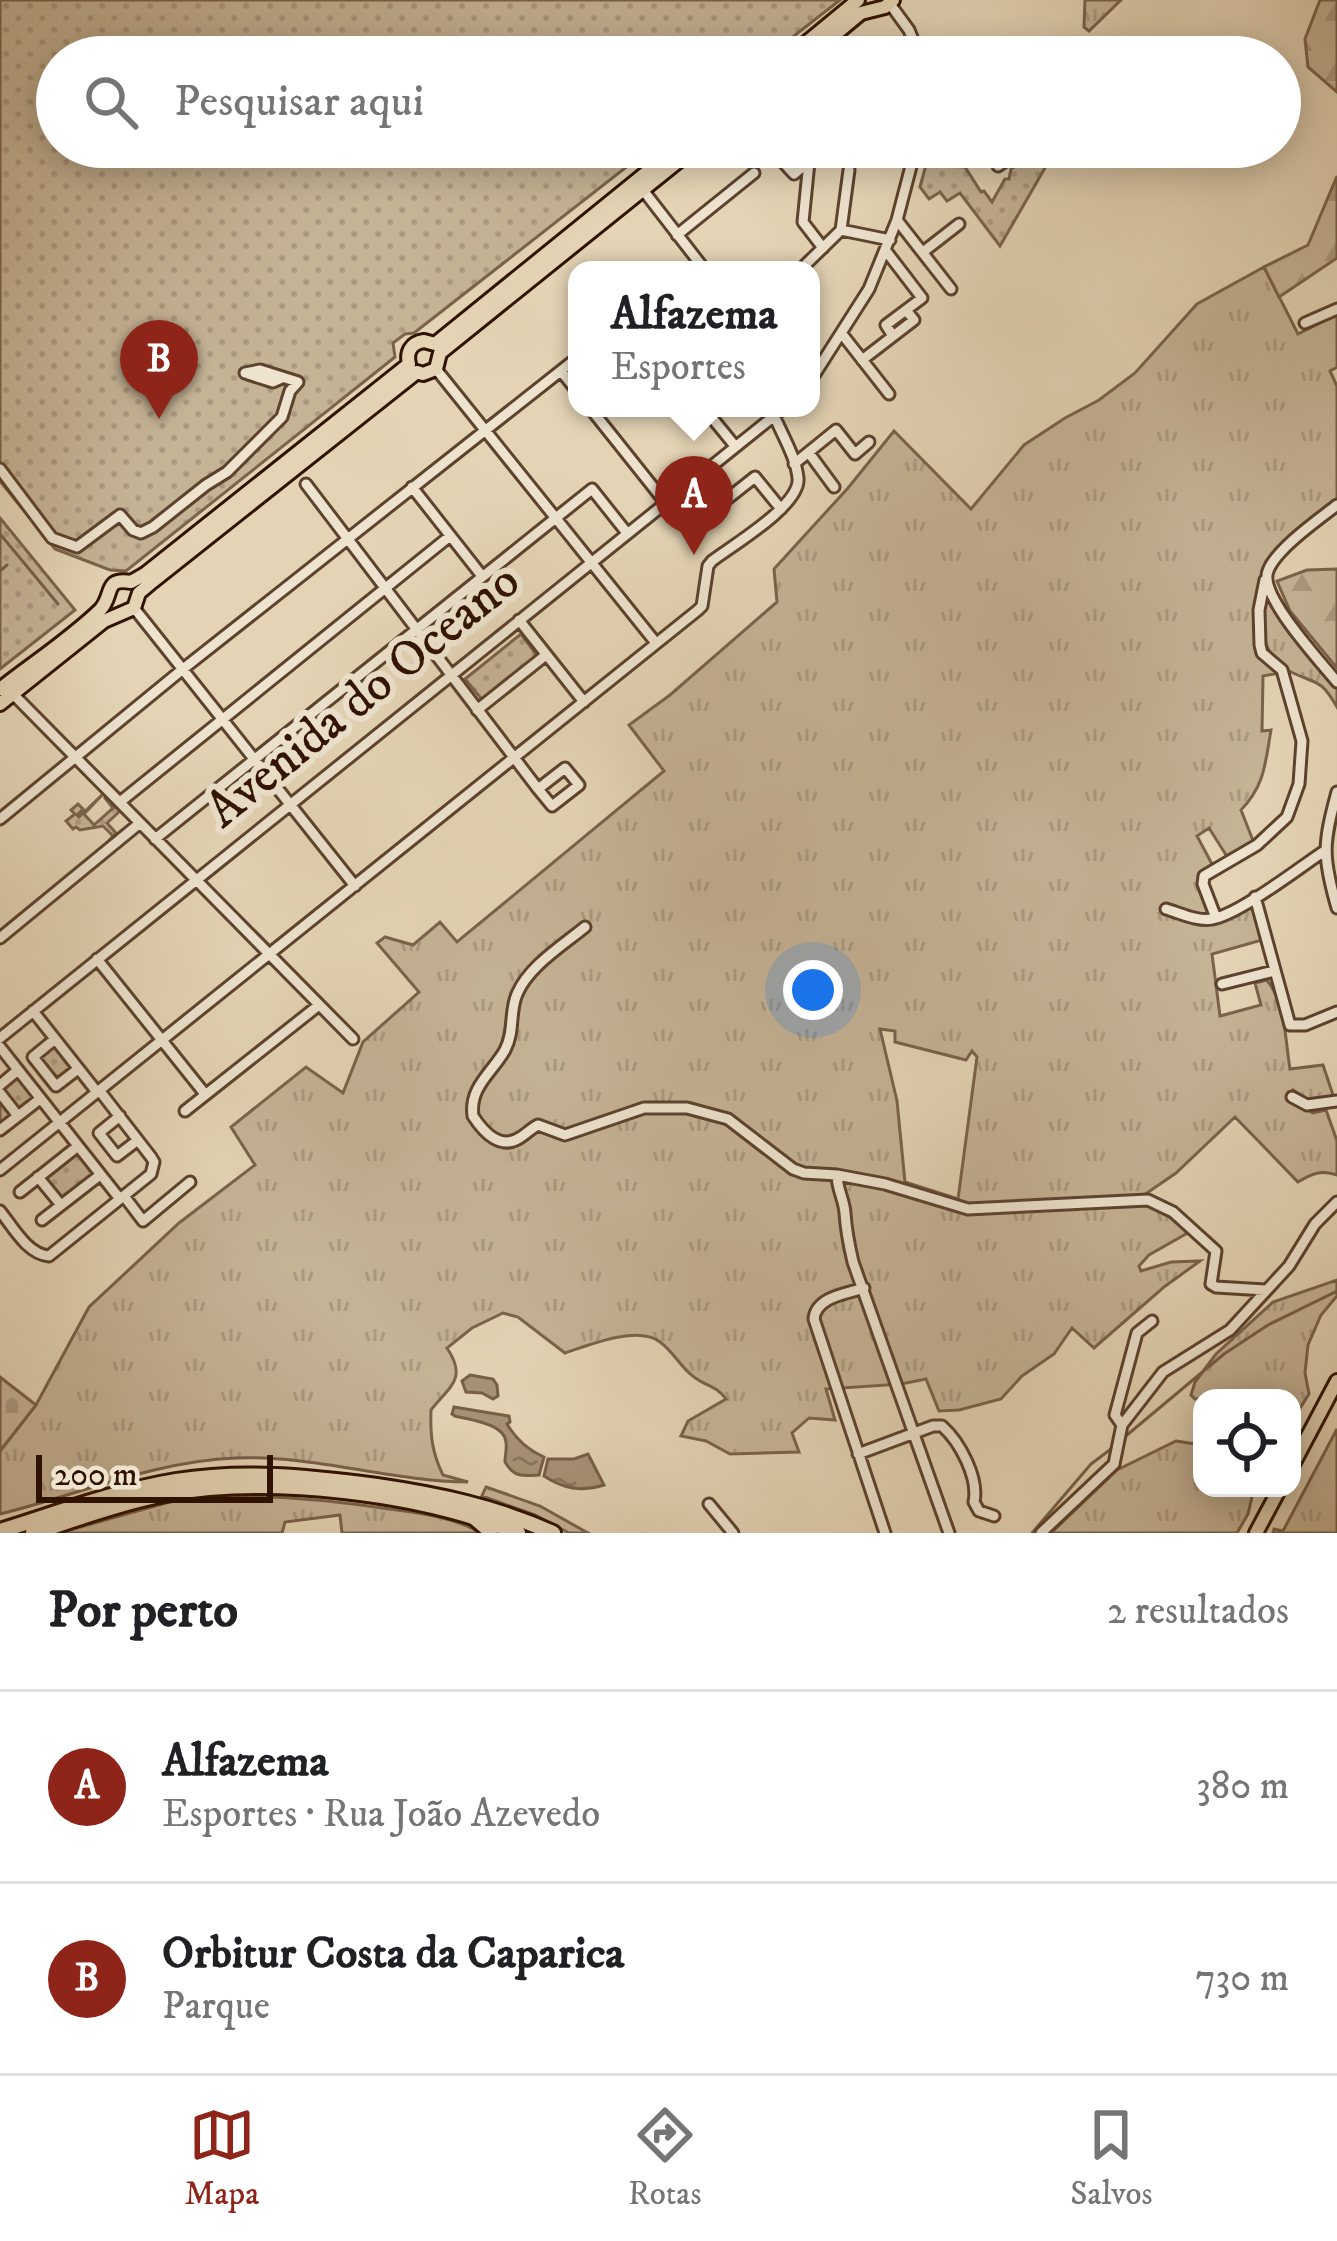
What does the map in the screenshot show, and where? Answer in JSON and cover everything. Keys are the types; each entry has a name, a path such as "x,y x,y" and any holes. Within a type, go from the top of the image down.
{"highway":[{"path":"0,1532 130,1490 242,1475 302,1476 459,1500 553,1533"},
{"path":"33,1533 153,1497 241,1486 328,1490 431,1507 518,1533"}],"main road":[{"path":"816,36 861,0 887,4"},
{"path":"833,36 861,13 887,4"},
{"path":"437,349 653,168"},
{"path":"437,349 670,168"},
{"path":"424,341 437,349 441,359 436,369 423,374 413,368 408,353 413,345 424,341"},
{"path":"130,610 135,588 413,368"},
{"path":"0,704 6,692 100,610 116,582 135,588"},
{"path":"108,600 116,610 130,610"},
{"path":"6,692 104,621 130,610"},
{"path":"1301,1449 1337,1382"},
{"path":"1256,1533 1275,1497"},
{"path":"504,1513 519,1520 529,1533"},
{"path":"471,1517 491,1533"}],"street":[{"path":"887,4 911,36"},
{"path":"808,168 802,222 823,248"},
{"path":"820,367 869,289 897,220 911,168"},
{"path":"809,261 841,230 849,170"},
{"path":"677,236 754,173"},
{"path":"643,190 698,261"},
{"path":"897,220 951,289"},
{"path":"923,253 959,224"},
{"path":"841,230 888,245 922,298 906,310 914,320 862,360"},
{"path":"1304,323 1337,309"},
{"path":"842,334 889,394"},
{"path":"0,819 568,365"},
{"path":"436,369 656,643"},
{"path":"0,469 52,538 77,547 120,515 141,532 227,472 282,417 298,382 260,370 245,374"},
{"path":"561,371 568,380"},
{"path":"597,417 664,502"},
{"path":"711,417 735,446"},
{"name":"Avenida do Oceano","path":"0,1038 773,417"},
{"path":"0,1170 702,606 712,561 797,491 799,483 780,417"},
{"path":"794,464 836,430 855,454 869,442"},
{"path":"808,453 834,487"},
{"path":"717,507 755,477 782,508"},
{"path":"306,484 538,789"},
{"path":"412,487 482,576"},
{"path":"155,839 592,489 627,532"},
{"path":"1216,918 1204,876 1257,845 1287,817 1299,784 1303,741 1282,670 1260,645 1259,610 1269,566 1337,505"},
{"path":"120,802 450,536"},
{"path":"1265,580 1274,601 1337,682"},
{"path":"130,610 183,669 355,886"},
{"path":"519,620 584,702"},
{"path":"477,710 546,655"},
{"path":"6,692 353,1039"},
{"path":"1337,792 1326,831 1325,866 1337,908"},
{"path":"0,938 140,823"},
{"path":"1166,909 1202,920 1216,918 1326,850"},
{"path":"1326,850 1337,866"},
{"path":"1255,898 1290,1025 1305,1025 1337,1012"},
{"path":"585,927 530,974 514,1001 513,1030 506,1047 474,1093 473,1116 495,1140 518,1140 538,1125 565,1135 644,1108 687,1108 728,1119 804,1174 885,1184 968,1209 1148,1200 1173,1212 1216,1251 1211,1283 1216,1287 1265,1290"},
{"path":"97,959 205,1094"},
{"path":"1222,984 1274,971"},
{"path":"184,1111 320,1005"},
{"path":"0,1211 33,1251 50,1255 154,1168 151,1157 33,1011"},
{"path":"55,1040 33,1057 56,1086 78,1069"},
{"path":"0,1047 100,1174 143,1220 190,1182"},
{"path":"18,1070 0,1089 18,1116"},
{"path":"1292,1097 1307,1105 1337,1101"},
{"path":"0,1130 40,1099"},
{"path":"119,1116 99,1133 117,1156 137,1139"},
{"path":"20,1192 78,1146"},
{"path":"43,1220 100,1174"},
{"path":"837,1175 853,1262 950,1533"},
{"path":"38,1177 61,1205"},
{"path":"1041,1533 1114,1464 1122,1424 1163,1372 1230,1330 1337,1202"},
{"path":"864,1288 822,1302 814,1319 885,1533"},
{"path":"1122,1424 1115,1415 1137,1334 1152,1321"},
{"path":"858,1454 942,1426 965,1459 979,1511 994,1516"},
{"path":"709,1504 733,1533"}],"green space":[{"path":"0,0 840,0 794,36 36,36 36,168 625,168 414,333 393,343 395,357 126,571 110,570 55,549 0,481"},
{"path":"1085,0 1121,0 1089,31 1084,27"},
{"path":"1320,0 1337,0 1337,92 1308,67 1305,39"},
{"path":"925,168 966,168 992,202 1011,169 1045,168 1000,246 960,193 947,201 940,192 929,199 920,187"},
{"path":"1337,176 1337,258 1279,297 1264,267 1308,245"},
{"path":"1264,267 1298,334 1337,314 1337,367 1330,371 1337,386 1337,498 1266,561 1259,594 1256,649 1279,673 1263,676 1262,731 1271,730 1259,783 1241,810 1254,843 1228,858 1209,828 1197,836 1213,866 1200,877 1208,913 1165,905 1211,924 1251,904 1262,940 1212,954 1220,1016 1261,1005 1255,983 1267,980 1281,1011 1290,1069 1323,1065 1334,1098 1311,1102 1293,1090 1288,1099 1313,1113 1326,1110 1337,1141 1337,1175 1317,1173 1298,1182 1235,1117 1176,1173 1144,1195 1144,1204 1162,1209 1193,1230 1149,1255 1139,1266 1141,1271 1171,1262 1200,1261 1094,1348 1072,1328 1054,1354 1022,1376 1001,1399 959,1410 939,1411 926,1379 826,1389 835,1420 809,1418 792,1433 799,1452 730,1454 706,1441 681,1436 688,1421 726,1399 650,1337 613,1338 565,1353 518,1317 503,1313 472,1328 447,1348 456,1375 431,1410 432,1443 443,1475 468,1482 294,1460 206,1460 146,1472 0,1514 0,1451 36,1405 89,1307 179,1223 255,1165 231,1127 306,1067 343,1093 363,1042 419,992 377,943 385,937 413,945 440,922 457,942 664,771 629,725 777,602 774,569 894,431 971,509 1024,445 1135,373 1197,304","holes":["880,1029 895,1031 895,1042 966,1060 972,1051 977,1057 958,1199 905,1182 897,1101"]},
{"path":"0,518 75,610 0,669"},
{"path":"1337,569 1337,668 1290,611 1277,581 1307,570"},
{"path":"1267,594 1337,689 1337,707 1322,687 1273,658 1264,638"},
{"path":"521,634 539,658 484,702 465,679"},
{"path":"104,793 84,814 94,825 113,808 107,796 121,810 107,823 116,833 106,844 113,836 103,826 80,830 66,821 78,804 83,809 79,817"},
{"path":"55,1039 78,1069 56,1086 33,1057"},
{"path":"18,1070 40,1099 0,1130 0,1085"},
{"path":"80,1149 98,1172 62,1200 44,1176"},
{"path":"1337,1280 1337,1296 1321,1315 1308,1345 1309,1394 1301,1407 1301,1389 1193,1389 1193,1397 1191,1395 1195,1382 1216,1354 1273,1302"},
{"path":"0,1377 36,1405 0,1451"},
{"path":"1337,1429 1337,1533 1273,1533 1274,1529 1283,1531"},
{"path":"1176,1441 1193,1444 1193,1497 1252,1497 1248,1514 1237,1533 1051,1533 1117,1470"},
{"path":"486,1487 540,1506 588,1533 569,1533 482,1496"},
{"path":"217,1496 367,1506 436,1516 481,1533 342,1533 340,1515 285,1522 282,1533 59,1533 173,1501"}],"water":[{"path":"470,1375 493,1379 498,1396 466,1392 462,1381"},
{"path":"454,1407 509,1416 507,1424 514,1434 544,1457 539,1475 512,1471 505,1462 506,1445 499,1430 455,1416"},
{"path":"588,1454 604,1485 573,1488 544,1476 548,1459"}],"waterway":[{"path":"0,534 58,604"},
{"path":"0,571 7,565"},
{"path":"1127,1435 1224,1354 1268,1325 1337,1291"},
{"path":"1032,1533 1091,1464 1111,1449"}],"place":[{"name":"Orbitur Costa da Caparica","path":"159,419"},
{"name":"Alfazema","path":"694,555"}]}
